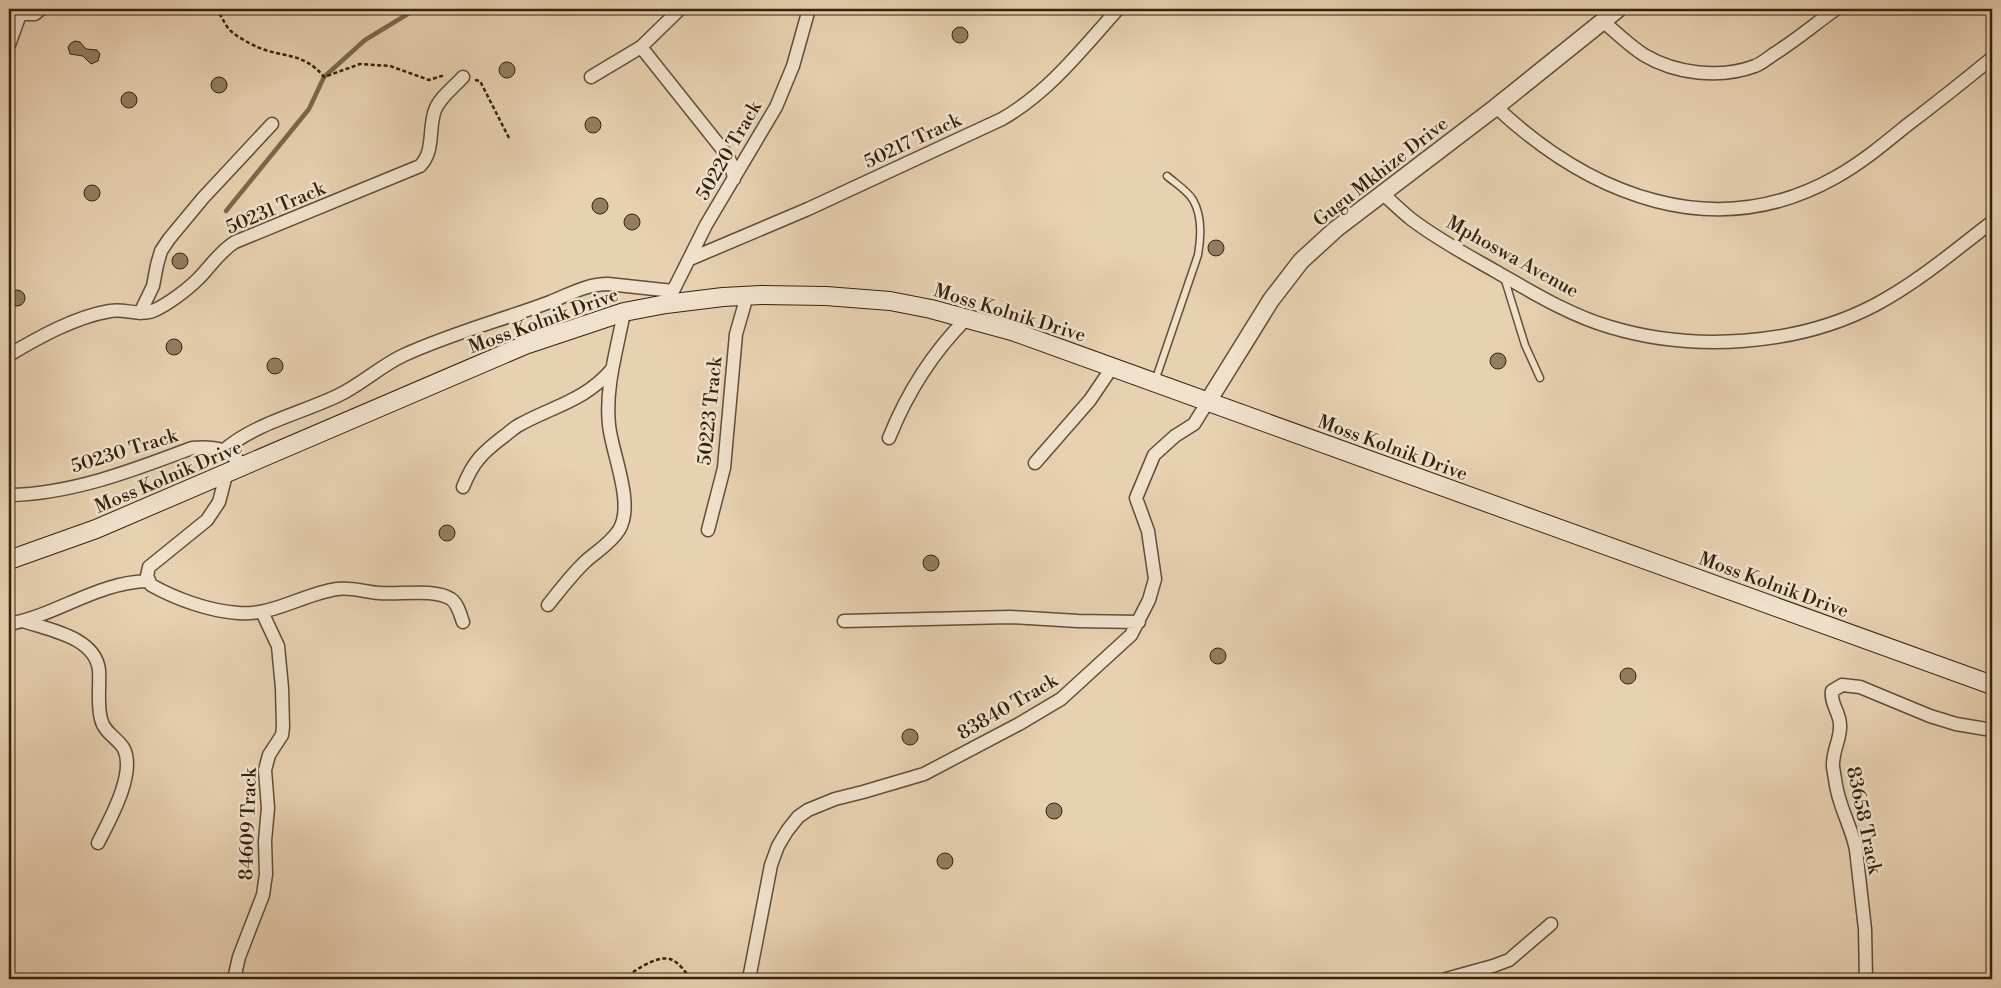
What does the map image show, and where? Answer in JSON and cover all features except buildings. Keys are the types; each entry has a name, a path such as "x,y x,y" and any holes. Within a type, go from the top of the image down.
{"main road":[{"name":"Moss Kolnik Drive","path":"9,560 96,529 226,475 525,345 670,297 802,295 890,301 931,308 1012,331 1992,685"}],"street":[{"path":"9,45 17,17 35,14 41,9"},
{"path":"591,77 641,46 680,9"},
{"name":"50220 Track","path":"670,297 706,225 784,89 793,66 809,9"},
{"name":"50217 Track","path":"690,259 808,210 1014,112 1035,97 1055,78 1118,9"},
{"name":"Gugu Mkhize Drive","path":"1207,403 1271,300 1301,260 1336,229 1618,9"},
{"path":"1603,21 1626,42 1645,55 1674,67 1704,74 1727,73 1756,66 1836,9"},
{"path":"641,46 727,155 732,163 734,179"},
{"path":"1496,106 1520,130 1608,184 1640,198 1669,205 1700,209 1730,209 1770,203 1799,194 1836,177 1871,154 1992,58"},
{"name":"50231 Track","path":"9,355 72,324 100,313 119,310 144,314 155,310 198,280 224,249 235,242 420,166 429,150 435,109 463,77"},
{"path":"140,313 153,286 159,258 168,239 272,124"},
{"name":"Mphoswa Avenue","path":"1383,194 1412,219 1459,250 1548,301 1608,326 1640,335 1706,343 1759,340 1816,327 1875,305 1911,284 1992,222"},
{"path":"246,466 224,450 233,442 280,418 337,396 367,379 395,359 467,330 550,302 592,285 622,285 670,297"},
{"name":"50223 Track","path":"708,530 724,468 736,334 747,296"},
{"path":"548,605 586,561 612,539 624,518 624,504 609,428 607,405 612,369 624,312"},
{"path":"889,438 912,387 949,336 967,318"},
{"path":"1035,462 1090,400 1113,366"},
{"path":"463,487 475,460 489,448 520,424 593,389 612,369"},
{"name":"83840 Track","path":"749,979 772,865 783,838 798,817 808,810 834,799 924,774 1041,712 1061,699 1122,644 1139,622 1149,600 1155,579 1148,531 1136,498 1154,456 1175,436 1194,424 1207,403"},
{"name":"50230 Track","path":"9,495 97,481 192,448 207,447 224,450"},
{"path":"148,581 148,571 153,563 196,530 212,513 219,502 226,475"},
{"path":"9,624 23,621 105,588 125,583 148,581 165,592 212,608 238,613 262,612 337,589 356,589 379,593 436,594 446,596 456,603 464,622"},
{"name":"84609 Track","path":"234,979 239,957 265,886 265,841 268,808 265,770 269,755 280,740 282,732 282,688 278,646 262,612"},
{"path":"844,621 1010,617 1139,622"},
{"path":"23,621 74,639 96,657 99,669 102,725 121,745 126,759 123,787 114,812 98,843"},
{"name":"83658 Track","path":"1866,979 1865,929 1856,850 1854,838 1839,799 1833,764 1833,752 1841,728 1831,696 1832,691 1842,685 1860,687 1938,718 1980,729 1992,730"},
{"path":"1446,979 1509,960 1551,924"}],"lane":[{"path":"1154,382 1198,255 1200,242 1199,218 1193,200 1167,176"},
{"path":"1504,276 1525,345 1540,378"}],"path":[{"path":"215,9 219,12 229,30 257,47 301,58 324,77 360,64 390,66 429,80 444,75 480,81 494,105 509,138"},
{"path":"622,979 659,959 671,959 691,979"}],"waterway":[{"path":"226,211 309,109 324,77 365,40 416,9"}]}
